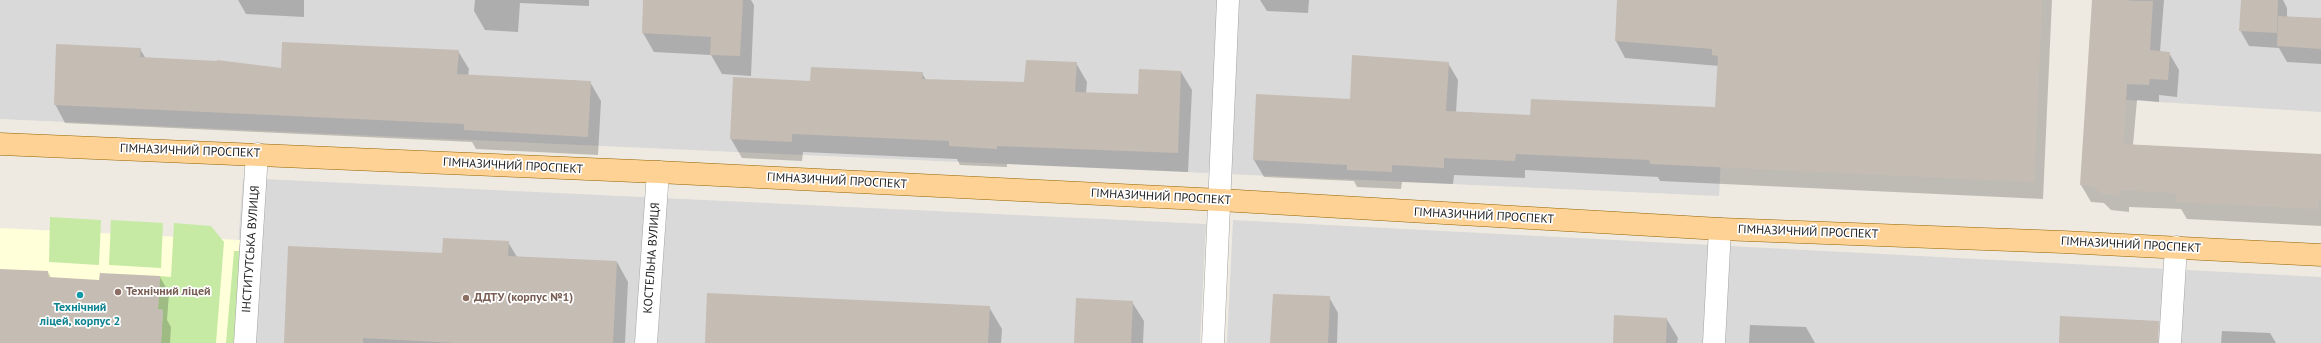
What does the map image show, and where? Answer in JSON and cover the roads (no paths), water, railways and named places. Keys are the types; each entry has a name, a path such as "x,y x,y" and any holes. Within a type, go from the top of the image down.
{"main road":[{"name":"ГІМНАЗИЧНИЙ ПРОСПЕКТ","path":"0,144 658,172 1220,200 1720,229 2176,247 2321,255"}],"street":[{"path":"1213,343 1228,0"},
{"name":"ІНСТИТУТСЬКА ВУЛИЦЯ","path":"245,343 258,154"},
{"name":"КОСТЕЛЬНА ВУЛИЦЯ","path":"646,343 658,172"},
{"path":"1714,343 1720,229"},
{"path":"2170,343 2176,247"}],"place":[{"name":"Технічний ліцей","path":"118,292"},
{"name":"Технічний ліцей, корпус 2","path":"80,295"},
{"name":"ДДТУ (корпус №1)","path":"466,298"}]}
